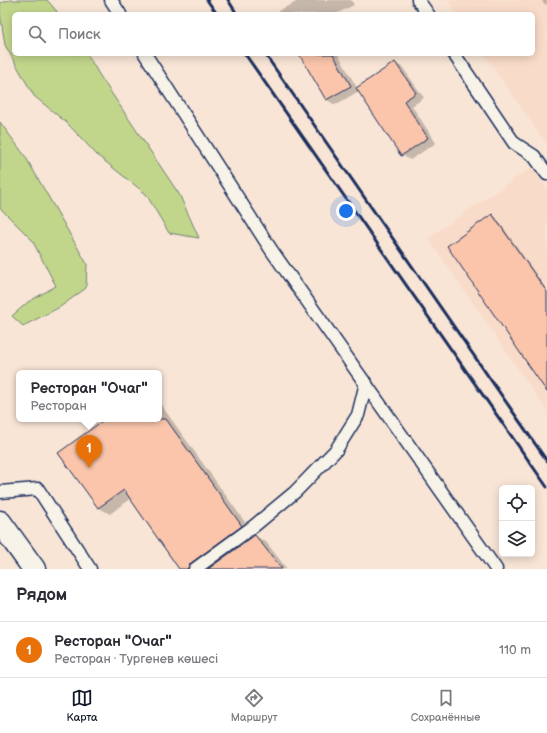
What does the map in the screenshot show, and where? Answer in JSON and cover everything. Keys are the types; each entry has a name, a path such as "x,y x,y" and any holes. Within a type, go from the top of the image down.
{"main road":[{"path":"1,525 34,569"}],"lane":[{"path":"111,0 119,12"},
{"path":"418,0 427,12"},
{"path":"147,56 272,251 496,569"},
{"path":"455,56 514,143 534,156 547,174"},
{"path":"195,569 254,526 295,492 336,450 348,434 358,415 366,383"},
{"path":"0,492 38,489 90,569"}],"shaded area":[{"path":"447,0 547,0 547,145 485,56 535,56 535,12 456,12"},
{"path":"532,167 547,189 547,411 428,238"}],"green space":[{"path":"10,0 47,0 57,12 12,12 12,56 88,56 179,194 199,238 169,233 146,194 97,155 67,123 34,96 5,45 0,3"},
{"path":"0,122 25,156 87,264 86,288 60,307 23,326 12,316 28,302 56,286 32,240 0,208"}],"building":[{"path":"300,56 334,56 351,86 326,100"},
{"path":"395,62 416,93 404,101 428,138 401,156 356,88"},
{"path":"492,214 547,292 547,392 447,246"},
{"path":"162,419 166,419 242,526 191,563 188,569 179,569 124,490 98,508 58,453 101,422 162,422"},
{"path":"255,535 282,569 208,569"}],"railway":[{"path":"207,0 216,12"},
{"path":"228,0 236,12"},
{"path":"246,56 547,487"},
{"path":"266,56 547,461"}],"place":[{"name":"Ресторан \"Очаг\"","path":"89,468"}]}
